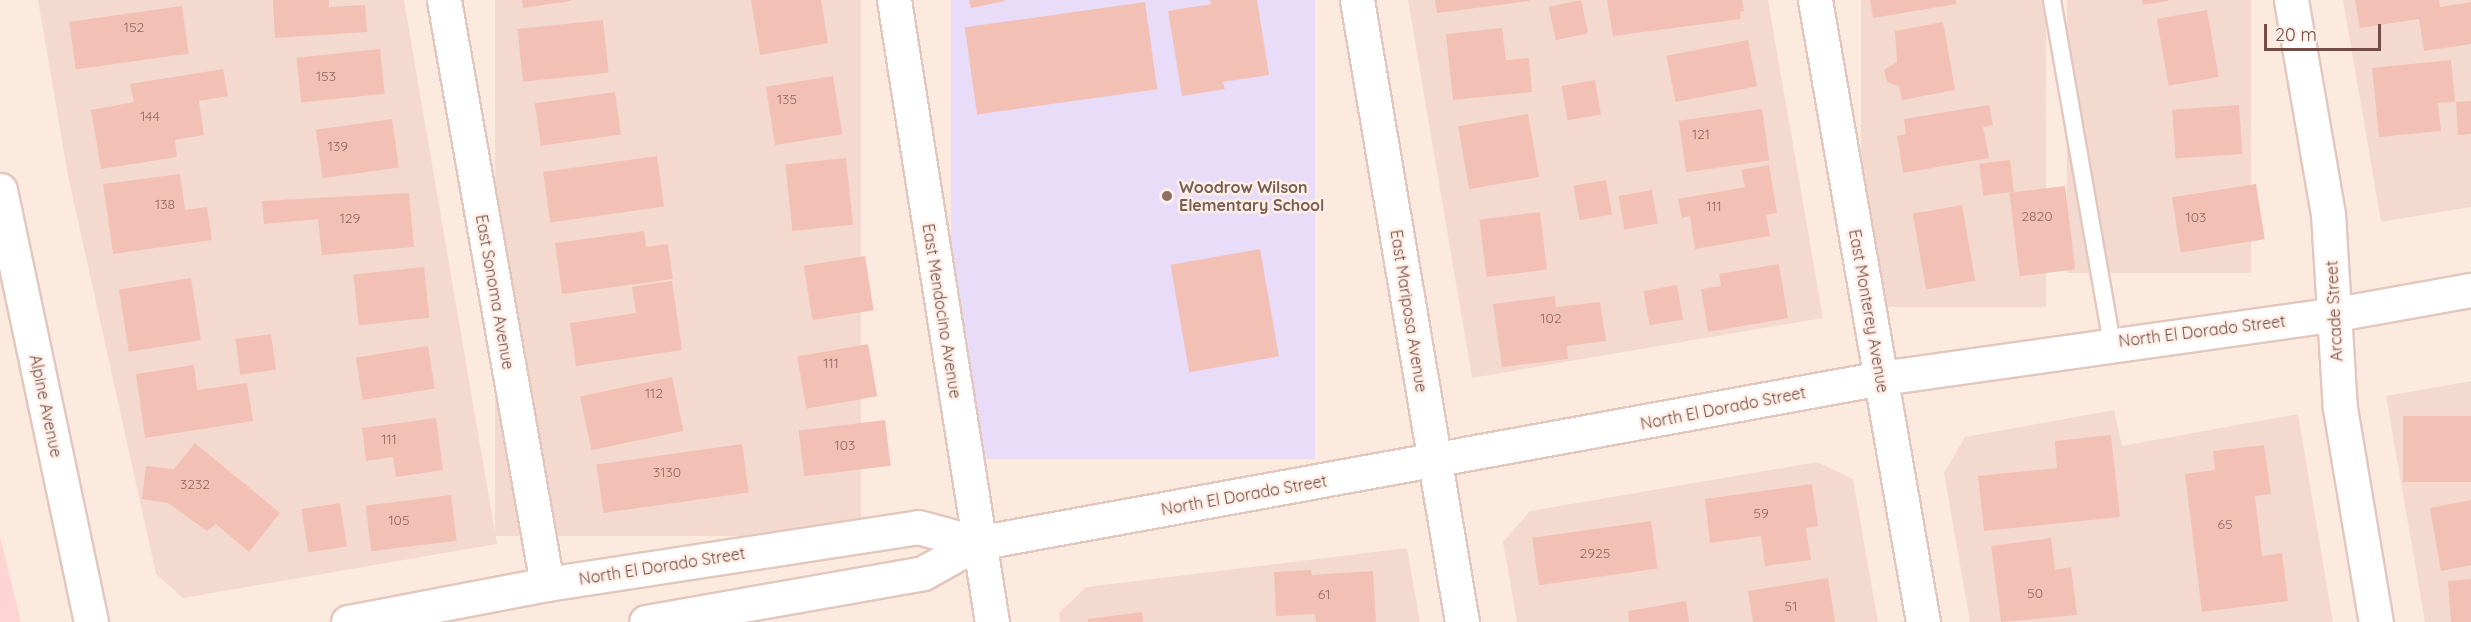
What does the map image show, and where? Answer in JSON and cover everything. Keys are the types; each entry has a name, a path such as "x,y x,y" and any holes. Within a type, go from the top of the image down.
{"street":[{"name":"East Sonoma Avenue","path":"444,0 547,585"},
{"name":"East Mendocino Avenue","path":"894,0 977,543 992,622"},
{"name":"East Mariposa Avenue","path":"1357,0 1462,622"},
{"name":"East Monterey Avenue","path":"1815,0 1923,622"},
{"name":"Arcade Street","path":"2291,0 2328,214 2336,314 2340,408 2376,622"},
{"name":"Alpine Avenue","path":"0,190 91,622"},
{"name":"North El Dorado Street","path":"646,622 923,573 977,543 1881,378 2112,343 2336,314 2471,290"},
{"name":"North El Dorado Street","path":"348,622 547,585 918,527 977,543"}],"lane":[{"path":"2052,0 2112,343"}],"shaded area":[{"path":"38,0 404,0 497,544 183,598 156,574 68,176"},
{"path":"495,0 861,0 861,536 495,536"},
{"name":"Woodrow Wilson Elementary School","path":"951,0 1315,0 1315,459 951,459"},
{"path":"1408,0 1768,0 1823,318 1472,378"},
{"path":"1861,0 2046,0 2046,307 1861,307"},
{"path":"2067,0 2251,0 2251,273 2067,273"},
{"path":"2343,0 2471,0 2471,207 2381,222"},
{"path":"2471,381 2471,622 2425,622 2386,396"},
{"path":"2114,410 2122,446 2298,414 2333,622 1970,622 1944,473 1965,437"},
{"path":"1817,462 1853,479 1878,622 1517,622 1503,542 1530,511"},
{"path":"0,537 21,622 0,622"},
{"path":"1407,548 1420,622 1060,622 1059,613 1086,587"}],"building":[{"path":"273,0 329,0 329,7 365,5 367,32 275,38"},
{"path":"522,0 571,0 571,1 523,8"},
{"path":"751,0 821,0 828,43 760,55"},
{"path":"969,0 1005,0 1005,1 971,8"},
{"path":"1210,0 1257,0 1269,75 1223,82 1225,89 1182,96 1168,11 1211,4"},
{"path":"1435,0 1529,0 1529,1 1437,13"},
{"path":"1581,0 1588,33 1556,40 1549,7"},
{"path":"1607,0 1742,0 1744,11 1740,12 1741,19 1613,36"},
{"path":"1870,0 1956,0 1956,4 1873,18"},
{"path":"2142,0 2168,0 2168,1 2143,5"},
{"path":"2355,0 2439,0 2440,7 2471,2 2471,44 2424,51 2419,19 2360,28"},
{"path":"1145,2 1157,89 977,114 965,27"},
{"path":"182,6 189,54 76,69 69,22"},
{"path":"2207,10 2219,77 2169,86 2157,19"},
{"path":"603,20 609,73 523,82 517,29"},
{"path":"1943,22 1955,90 1902,100 1899,86 1887,82 1884,70 1897,62 1895,31"},
{"path":"1502,28 1506,60 1529,58 1532,92 1453,100 1446,34"},
{"path":"1748,40 1757,86 1675,102 1667,56"},
{"path":"380,49 385,94 301,103 296,58"},
{"path":"2451,60 2455,102 2438,103 2441,131 2379,137 2372,68"},
{"path":"223,69 228,96 199,101 204,135 175,140 177,157 101,169 91,110 134,102 130,84"},
{"path":"833,76 842,134 775,145 766,87"},
{"path":"1595,80 1601,114 1568,120 1562,86"},
{"path":"615,92 621,135 541,146 535,103"},
{"path":"2471,101 2471,134 2458,135 2456,102"},
{"path":"1989,105 1993,125 1983,127 1989,158 1903,173 1897,136 1906,134 1904,119"},
{"path":"2239,105 2242,154 2176,159 2172,110"},
{"path":"1762,109 1769,160 1686,172 1679,121"},
{"path":"1528,114 1539,177 1469,189 1458,126"},
{"path":"392,119 399,168 323,178 316,130"},
{"path":"657,156 664,207 550,223 543,172"},
{"path":"846,158 853,225 792,231 785,164"},
{"path":"2010,160 2014,192 1983,196 1979,164"},
{"path":"1769,165 1777,213 1766,215 1770,236 1695,249 1690,216 1682,218 1678,199 1745,187 1741,170"},
{"path":"180,174 185,210 207,207 212,240 113,254 103,184"},
{"path":"1606,180 1612,214 1580,220 1574,186"},
{"path":"2256,184 2265,239 2181,253 2172,197"},
{"path":"2065,186 2075,269 2020,276 2009,193"},
{"path":"1652,190 1658,223 1624,229 1619,196"},
{"path":"409,193 414,247 322,255 318,219 264,224 262,201"},
{"path":"1962,205 1975,281 1926,290 1913,214"},
{"path":"1540,212 1547,270 1487,277 1479,219"},
{"path":"644,231 646,247 668,244 673,279 562,294 555,243"},
{"path":"1260,249 1279,356 1189,372 1170,265"},
{"path":"865,256 874,310 812,320 804,266"},
{"path":"1779,264 1788,318 1708,332 1701,289 1721,286 1719,274"},
{"path":"424,267 429,318 359,325 353,274"},
{"path":"191,278 201,340 129,352 119,289"},
{"path":"672,281 682,350 576,366 570,323 636,313 632,287"},
{"path":"1677,285 1683,319 1650,325 1644,291"},
{"path":"1555,296 1556,307 1600,302 1606,341 1567,346 1568,359 1502,367 1493,304"},
{"path":"271,334 276,370 240,375 235,339"},
{"path":"868,344 877,396 806,409 797,357"},
{"path":"428,346 435,388 363,400 356,357"},
{"path":"194,365 197,390 247,383 253,421 145,438 136,374"},
{"path":"672,377 683,431 591,450 580,397"},
{"path":"2403,416 2471,416 2471,482 2403,482"},
{"path":"436,418 443,470 396,477 393,457 366,461 362,428"},
{"path":"885,420 891,466 804,476 799,431"},
{"path":"2111,435 2120,517 1984,531 1978,476 2057,468 2055,441"},
{"path":"195,443 280,513 249,552 216,524 207,531 168,503 142,499 146,466 174,469"},
{"path":"742,444 749,493 603,513 596,464"},
{"path":"2264,445 2271,494 2255,496 2262,556 2282,553 2288,601 2202,612 2185,474 2215,470 2213,451"},
{"path":"1812,484 1818,526 1806,528 1811,560 1765,566 1761,536 1710,543 1705,499"},
{"path":"451,495 457,541 371,551 366,505"},
{"path":"2471,500 2471,565 2441,571 2430,508"},
{"path":"340,503 347,546 308,553 301,509"},
{"path":"1651,521 1658,569 1539,585 1532,538"},
{"path":"2051,538 2055,570 2071,567 2077,615 2001,622 1991,546"},
{"path":"1311,570 1312,575 1373,571 1376,622 1316,622 1315,614 1276,616 1274,572"},
{"path":"1828,578 1835,622 1753,622 1748,591"},
{"path":"2471,579 2471,622 2451,622 2448,581"},
{"path":"1686,601 1689,622 1629,622 1628,611"},
{"path":"1142,612 1143,622 1088,622 1088,619"}],"place":[{"name":"Woodrow Wilson Elementary School","path":"1167,196"}]}
